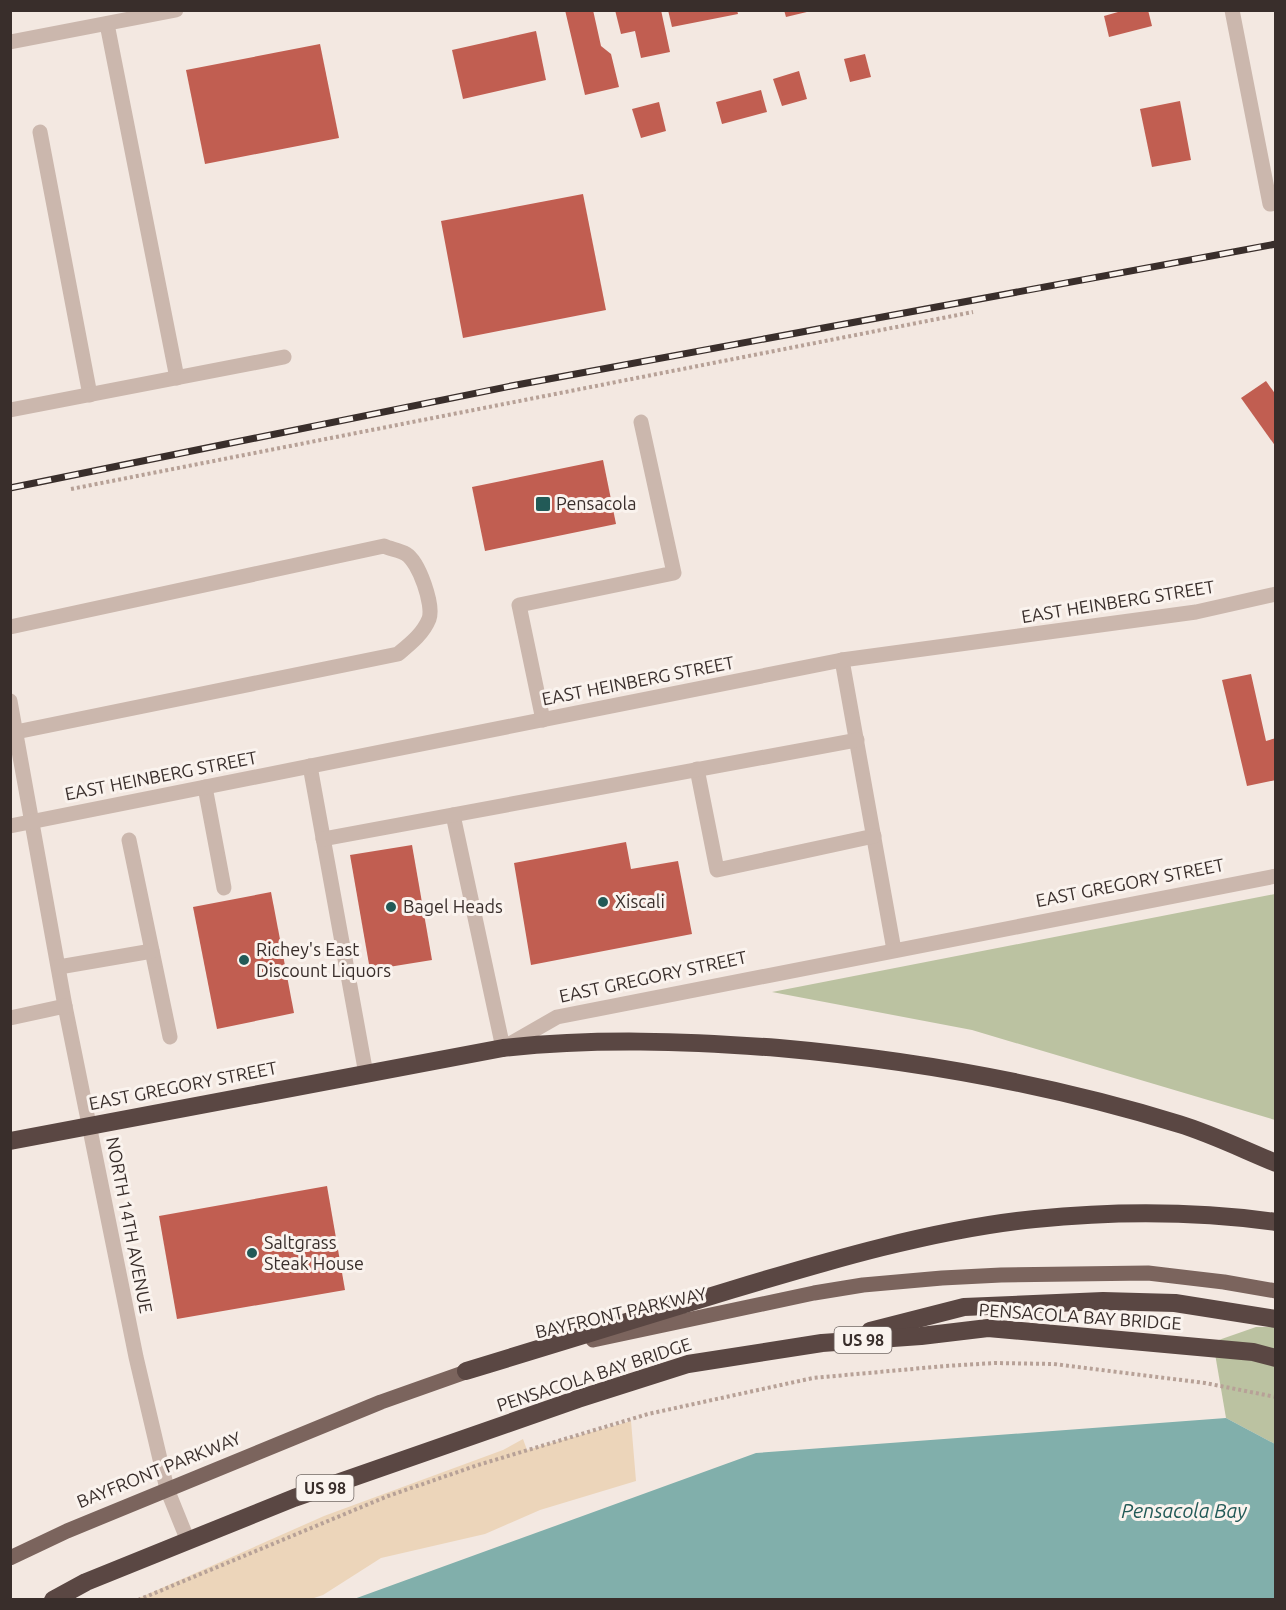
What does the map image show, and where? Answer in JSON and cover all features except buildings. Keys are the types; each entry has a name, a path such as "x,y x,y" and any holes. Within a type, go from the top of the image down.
{"highway":[{"path":"503,1048 582,1041 674,1041 851,1054 976,1075 1081,1097 1181,1125 1275,1163"},
{"name":"EAST GREGORY STREET","path":"10,1141 503,1048"},
{"path":"466,1371 816,1264 946,1233 1034,1219 1121,1213 1230,1216 1275,1222"},
{"path":"822,1343 964,1307 1103,1301 1164,1303 1247,1313 1275,1319"},
{"name":"PENSACOLA BAY BRIDGE","path":"188,1540 294,1498 578,1399 688,1364 822,1343 921,1336 988,1328 1253,1352 1275,1358"},
{"name":"US 98","path":"53,1599 86,1582 188,1540"}],"main road":[{"name":"BAYFRONT PARKWAY","path":"10,1558 167,1489 381,1402 466,1371 641,1329 863,1285 1001,1275 1148,1273 1224,1281 1275,1291"}],"street":[{"path":"10,42 176,10"},
{"path":"1232,10 1273,204"},
{"path":"107,24 177,378"},
{"path":"39,132 90,395"},
{"path":"10,410 284,357"},
{"path":"543,720 519,605 674,573 641,422"},
{"path":"10,627 384,546 407,555 421,576 429,601 430,618 416,639 398,654 16,732"},
{"name":"EAST HEINBERG STREET","path":"10,826 842,660 1196,612 1275,594"},
{"path":"842,660 894,950"},
{"name":"NORTH 14TH AVENUE","path":"10,701 65,1006 136,1357 167,1489 188,1540"},
{"path":"323,839 857,740"},
{"path":"310,766 366,1074"},
{"path":"697,770 717,870 874,836"},
{"path":"205,787 224,888"},
{"path":"453,815 503,1048"},
{"path":"129,840 170,1037"},
{"name":"EAST GREGORY STREET","path":"503,1048 557,1017 1275,876"},
{"path":"59,967 152,951"},
{"path":"10,1018 65,1006"}],"path":[{"path":"71,489 973,312"},
{"path":"138,1599 388,1496 478,1464 648,1414 813,1378 995,1363 1054,1364 1205,1383 1275,1397"}],"green space":[{"path":"1275,894 1275,1120 972,1030 772,992"},
{"path":"1256,1327 1275,1327 1275,1444 1226,1418 1213,1342"}],"sand":[{"path":"631,1421 636,1481 540,1510 485,1534 381,1558 323,1595 311,1599 137,1599 324,1516 503,1450 523,1439 527,1450"}],"water":[{"name":"Pensacola Bay","path":"1226,1418 1275,1444 1275,1599 354,1599 756,1453"}],"railway":[{"path":"10,488 511,386 1276,244"}],"place":[{"name":"Pensacola","path":"543,504"},
{"name":"Xiscali","path":"603,902"},
{"name":"Bagel Heads","path":"391,907"},
{"name":"Richey's East Discount Liquors","path":"244,960"},
{"name":"Saltgrass Steak House","path":"252,1253"}]}
